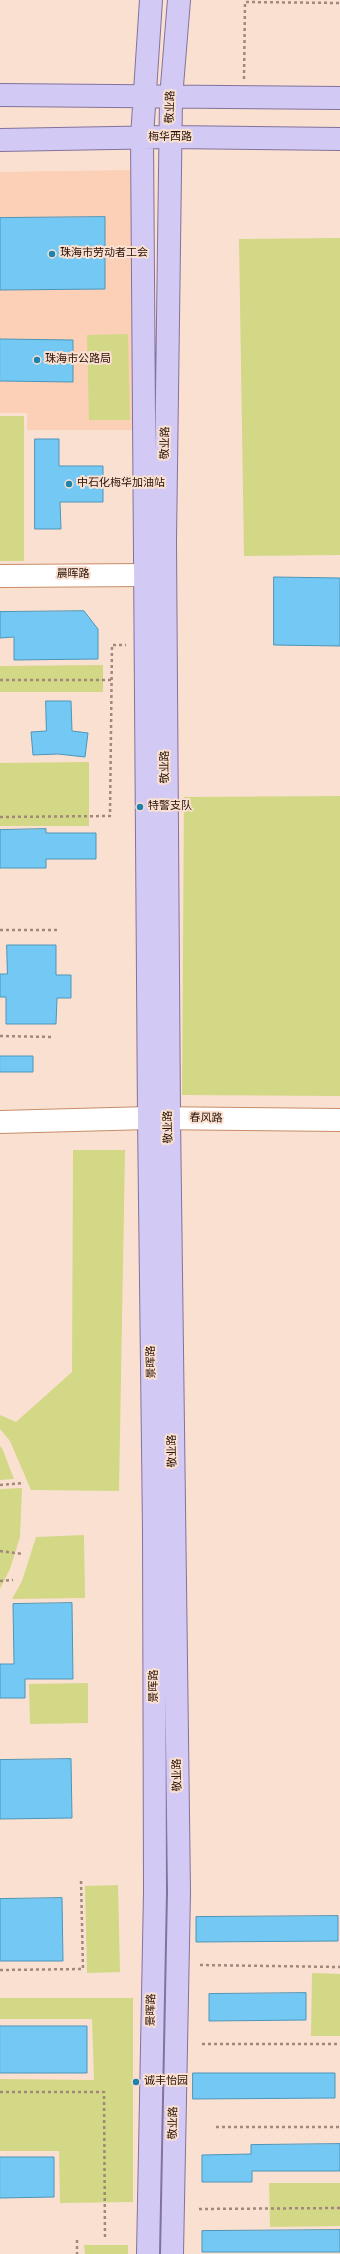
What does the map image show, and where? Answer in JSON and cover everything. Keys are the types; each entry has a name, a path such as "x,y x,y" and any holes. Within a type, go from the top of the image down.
{"main road":[{"name":"敬业路","path":"151,0 143,97 142,138 147,645 179,1892 172,2254"},
{"name":"敬业路","path":"159,1118 170,137 171,98 179,0"},
{"path":"0,95 171,98 340,98"},
{"name":"梅华西路","path":"0,140 170,137 340,139"},
{"name":"景晖路","path":"148,2254 155,1892 154,1501 159,1118"}],"street":[{"name":"晨晖路","path":"0,576 146,575"},
{"name":"春风路","path":"0,1122 159,1118 340,1120"}],"path":[{"path":"243,98 245,2 340,3"},
{"path":"0,817 110,816 112,645 147,645"},
{"path":"0,680 111,680"},
{"path":"0,930 60,930"},
{"path":"0,1036 52,1037"},
{"path":"0,1485 24,1483"},
{"path":"0,1551 23,1554"},
{"path":"0,1581 13,1580"},
{"path":"0,1970 83,1969 81,1881"},
{"path":"200,1965 340,1967"},
{"path":"202,2044 340,2044"},
{"path":"0,2092 104,2092 105,2240"},
{"path":"216,2127 340,2127"},
{"path":"199,2208 340,2208"},
{"path":"77,2240 77,2254"}],"shaded area":[{"path":"133,170 135,430 27,430 27,413 0,413 0,172"}],"green space":[{"path":"340,238 340,555 244,556 239,239"},
{"path":"128,334 130,420 89,420 87,335"},
{"path":"0,416 24,416 24,561 0,561"},
{"path":"103,665 103,692 0,692 0,666"},
{"path":"89,762 89,826 0,826 0,763"},
{"path":"340,796 340,1096 182,1095 184,797"},
{"path":"73,1150 125,1150 119,1491 31,1490 10,1441 0,1429 0,1415 16,1422 72,1372"},
{"path":"0,1446 2,1448 14,1479 0,1480"},
{"path":"22,1488 20,1537 10,1569 0,1589 0,1489"},
{"path":"84,1535 85,1598 12,1599 22,1581 36,1537"},
{"path":"88,1683 88,1723 30,1724 29,1684"},
{"path":"118,1885 120,1972 87,1973 85,1886"},
{"path":"312,1973 340,1974 340,2036 311,2036"},
{"path":"0,1998 133,1998 133,2202 60,2203 59,2151 0,2151 0,2079 94,2080 92,2019 0,2019"},
{"path":"269,2183 340,2183 340,2226 270,2227"},
{"path":"84,2245 128,2245 128,2254 85,2254"}],"building":[{"name":"珠海市劳动者工会","path":"105,217 105,289 0,290 0,218"},
{"name":"珠海市公路局","path":"0,339 73,340 73,382 0,381"},
{"name":"中石化梅华加油站","path":"35,439 59,439 59,466 103,466 103,502 60,502 61,529 35,529"},
{"path":"274,577 340,578 340,646 274,645"},
{"path":"84,611 98,629 98,659 14,660 14,637 0,638 0,612"},
{"path":"46,701 71,701 72,731 88,733 85,757 58,754 33,755 31,732 46,731"},
{"path":"46,829 46,833 96,833 96,859 46,859 46,868 0,868 0,830"},
{"path":"7,945 56,945 56,975 71,975 71,998 57,998 56,1024 6,1024 6,997 0,997 0,974 7,974"},
{"path":"0,1056 33,1056 33,1072 0,1072"},
{"path":"72,1603 73,1679 25,1679 25,1698 0,1698 0,1664 14,1664 13,1604"},
{"path":"71,1759 72,1818 0,1819 0,1760"},
{"path":"62,1898 63,1961 0,1961 0,1899"},
{"path":"338,1916 338,1941 196,1942 196,1917"},
{"path":"306,1993 306,2020 209,2021 209,1994"},
{"path":"0,2026 87,2026 87,2073 0,2073"},
{"path":"193,2073 335,2073 335,2098 193,2099"},
{"path":"340,2144 340,2171 252,2171 252,2182 202,2182 202,2155 251,2154 251,2145"},
{"path":"0,2157 54,2157 54,2197 0,2198"},
{"path":"340,2230 340,2252 202,2252 202,2231"}],"place":[{"name":"珠海市劳动者工会","path":"52,254"},
{"name":"珠海市公路局","path":"37,360"},
{"name":"中石化梅华加油站","path":"69,484"},
{"name":"特警支队","path":"140,807"},
{"name":"诚丰怡园","path":"136,2082"}]}
